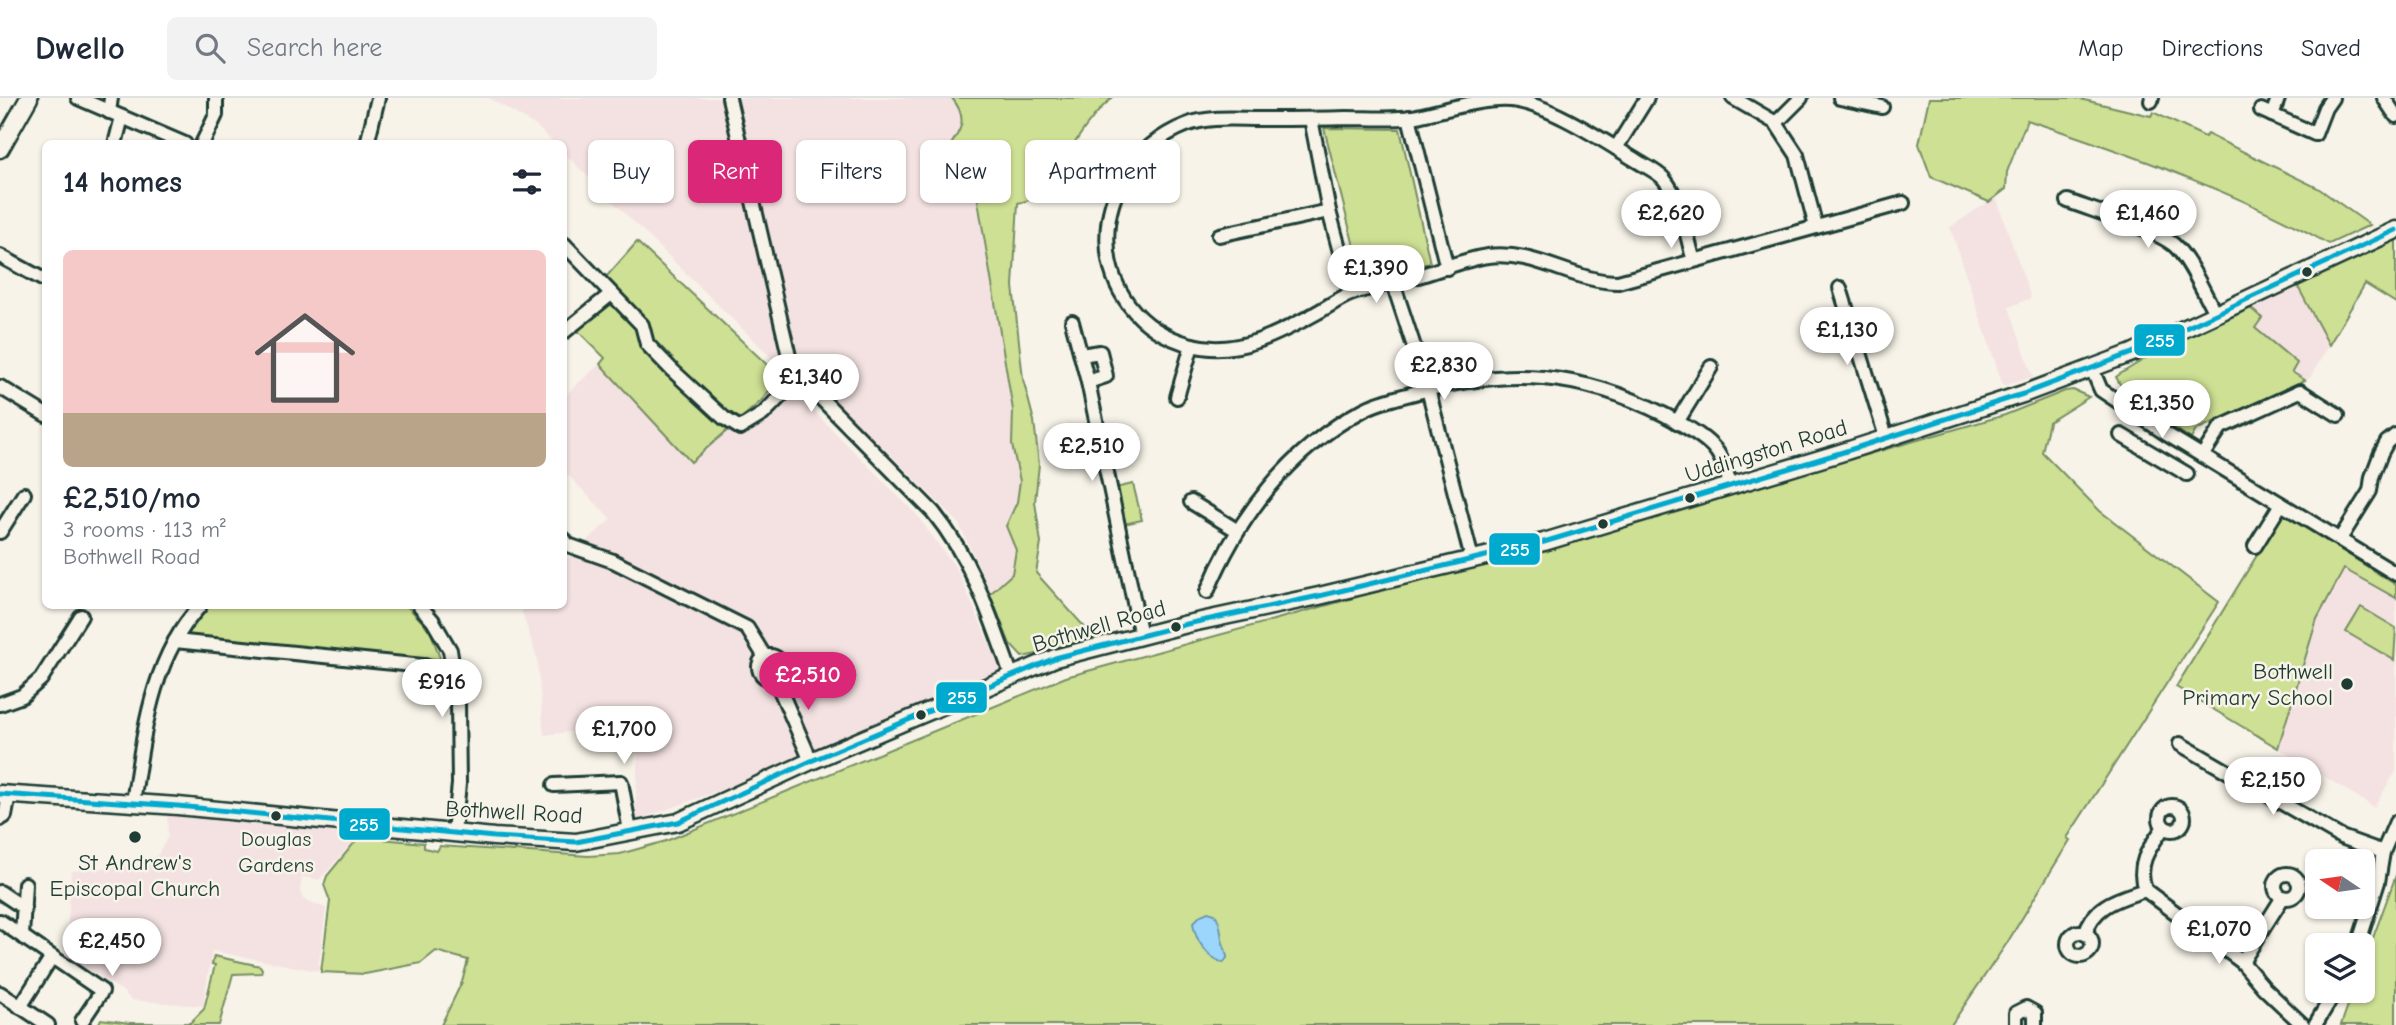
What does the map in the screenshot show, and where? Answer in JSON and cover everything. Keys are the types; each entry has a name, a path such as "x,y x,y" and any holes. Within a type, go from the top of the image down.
{"main road":[{"path":"2,141 29,98"},
{"name":"Uddingston Road","path":"1187,624 1320,596 1544,542 2023,394 2092,369 2216,315 2251,296 2391,233"},
{"name":"Bothwell Road","path":"5,794 133,802 494,837 576,842 678,822 811,761 1055,658 1187,624"}],"street":[{"path":"78,98 176,140"},
{"path":"109,113 111,98"},
{"path":"204,140 216,115 216,98"},
{"path":"368,140 378,98"},
{"path":"729,98 792,369 933,512 951,534 988,608 1012,677"},
{"path":"1616,148 1647,98"},
{"path":"1733,98 1776,123 1797,155 1816,228"},
{"path":"1776,123 1801,98"},
{"path":"1840,98 1882,107"},
{"path":"2278,99 2266,112 2319,135 2325,108 2332,98"},
{"path":"1694,261 1676,201 1663,177 1546,110 1511,100 1470,103 1409,117 1225,119 1188,124 1162,139 1136,160 1121,182 1110,206 1105,239 1111,269 1122,294 1152,326 1192,345 1218,349 1245,345 1271,336 1351,293 1489,256 1543,261 1604,282 1618,282 1816,228 1903,203"},
{"path":"116,140 122,117"},
{"path":"1409,117 1447,268"},
{"path":"1311,119 1329,211 1351,293"},
{"path":"2068,201 2174,245 2216,315"},
{"path":"1219,235 1329,211"},
{"path":"567,247 642,325 647,344 724,418 740,428 763,414 799,377"},
{"path":"0,256 42,279"},
{"path":"1393,283 1428,389 1472,559"},
{"path":"1840,288 1886,436"},
{"path":"567,329 611,294"},
{"path":"1072,322 1088,382 1141,636"},
{"path":"1177,397 1192,345"},
{"path":"1082,355 1100,352 1106,376 1088,382"},
{"path":"1677,422 1710,367"},
{"path":"2092,369 2101,390 2168,435 2396,574"},
{"path":"1207,592 1238,531 1265,490 1328,432 1365,409 1463,380 1514,376 1559,379 1598,387 1633,400 1677,422 1714,447 1731,486"},
{"path":"0,387 42,413"},
{"path":"2202,456 2221,427 2301,391 2338,415"},
{"path":"2121,435 2187,474"},
{"path":"2156,456 2168,435"},
{"path":"2340,539 2370,491 2381,453 2387,442 2396,435"},
{"path":"0,532 24,494"},
{"path":"1191,502 1238,531"},
{"path":"2255,547 2281,504"},
{"path":"567,544 613,561 747,628 765,657 760,663 760,671 767,677 774,677 811,761"},
{"path":"133,802 147,713 160,670 175,641 198,609"},
{"path":"422,609 433,621 450,650 458,702 460,743 454,832"},
{"path":"0,704 22,696 41,679 81,616"},
{"path":"175,641 453,669"},
{"path":"2180,744 2341,838 2383,852"},
{"path":"554,785 621,782 630,831"},
{"path":"0,819 5,816 5,794"},
{"path":"2362,933 2378,882 2383,852 2396,822"},
{"path":"2164,827 2143,858 2141,879 2145,891 2242,962 2264,988 2303,1025"},
{"path":"22,936 25,884"},
{"path":"2085,934 2089,922 2105,904 2145,891"},
{"path":"0,892 24,908"},
{"path":"2242,962 2283,897"},
{"path":"0,921 102,991 82,1021"},
{"path":"20,1007 51,958"},
{"path":"0,993 48,1025"},
{"path":"2315,1025 2328,1003"},
{"path":"2016,1025 2017,1013 2026,1008 2035,1013 2035,1025"}],"shaded area":[{"path":"489,98 952,98 962,116 961,131 954,140 920,140 920,203 978,203 1026,493 1011,576 992,594 958,522 882,446 779,365 615,203 674,203 674,140 588,140 588,177 567,156 567,140 551,140 536,126"},
{"path":"1996,197 2031,298 2009,307 2033,377 2003,386 1950,227"},
{"path":"2297,285 2329,345 2310,378 2305,380 2291,372 2286,353 2255,328 2258,323 2248,306"},
{"path":"600,364 691,462 761,401 780,377 916,514 958,571 1002,673 803,754 779,769 635,821 639,730 631,713 578,717 571,732 544,735 537,658 521,609 567,609 567,559 611,519 567,474 567,393"},
{"name":"Bothwell Primary School","path":"2344,569 2396,598 2396,771 2374,807 2278,748 2317,619"},
{"path":"167,812 197,813 360,834 319,880 302,877 300,891 303,899 326,908 318,971 212,951 203,1006 131,1000 123,991 66,956 71,871 135,865 157,856 168,836"}],"green space":[{"path":"952,98 1112,98 1077,140 1025,140 1025,201 1018,203 1013,286 1023,379 1034,421 1039,464 1035,502 1041,543 1036,573 1098,642 1022,657 1010,644 990,594 1012,574 1016,550 1006,526 1017,502 1020,481 1012,445 1013,410 978,203 1011,203 1011,140 954,140 962,119"},
{"path":"1929,98 2076,98 2151,116 2153,112 2205,137 2207,134 2318,188 2370,225 2329,244 2219,190 2027,120 2007,172 2006,189 1989,202 1931,177 1919,144"},
{"path":"1324,128 1400,129 1430,263 1362,278"},
{"path":"2394,239 2396,303 2365,284 2329,345 2297,285"},
{"path":"637,242 780,377 761,401 691,462 600,364 605,358 578,331 618,289 606,277"},
{"path":"2248,306 2262,318 2255,328 2297,363 2292,372 2305,380 2196,430 2191,439 2126,395 2116,377 2120,374 2163,348"},
{"path":"2073,390 2089,397 2049,422 2042,452 2100,511 2219,602 2067,838 2070,840 2007,943 1951,1025 441,1025 462,982 468,960 436,951 421,963 365,974 321,972 330,901 324,885 327,876 359,837 424,843 424,848 437,851 440,846 588,856 620,854 666,841 1066,677 1663,513 2005,415"},
{"path":"1133,484 1142,520 1124,524 1115,488"},
{"path":"2283,513 2396,585 2396,598 2344,569 2317,619 2278,748 2176,687"},
{"path":"2361,607 2396,628 2394,660 2346,632"},
{"path":"203,609 410,609 430,630 441,661 186,637 194,617"},
{"path":"2396,875 2396,1025 2341,1025 2349,1003 2375,1003 2375,933"},
{"path":"214,956 260,966 262,969 261,973 233,974 219,1025 98,1025 101,1019 130,1023 190,1023 204,1009 215,965 212,964"}],"water":[{"path":"1208,912 1215,914 1219,923 1227,955 1223,963 1207,952 1194,929 1193,923"}],"transit line":[{"name":"255","path":"0,794 178,806 494,837 576,842 678,822 811,761 1055,658 1187,624 1319,596 1544,542 1840,453 2023,394 2132,353 2396,230"}],"place":[{"name":"Bothwell Primary School","path":"2347,684"},
{"name":"Douglas Gardens","path":"276,816"},
{"name":"St Andrew's Episcopal Church","path":"135,837"}]}
